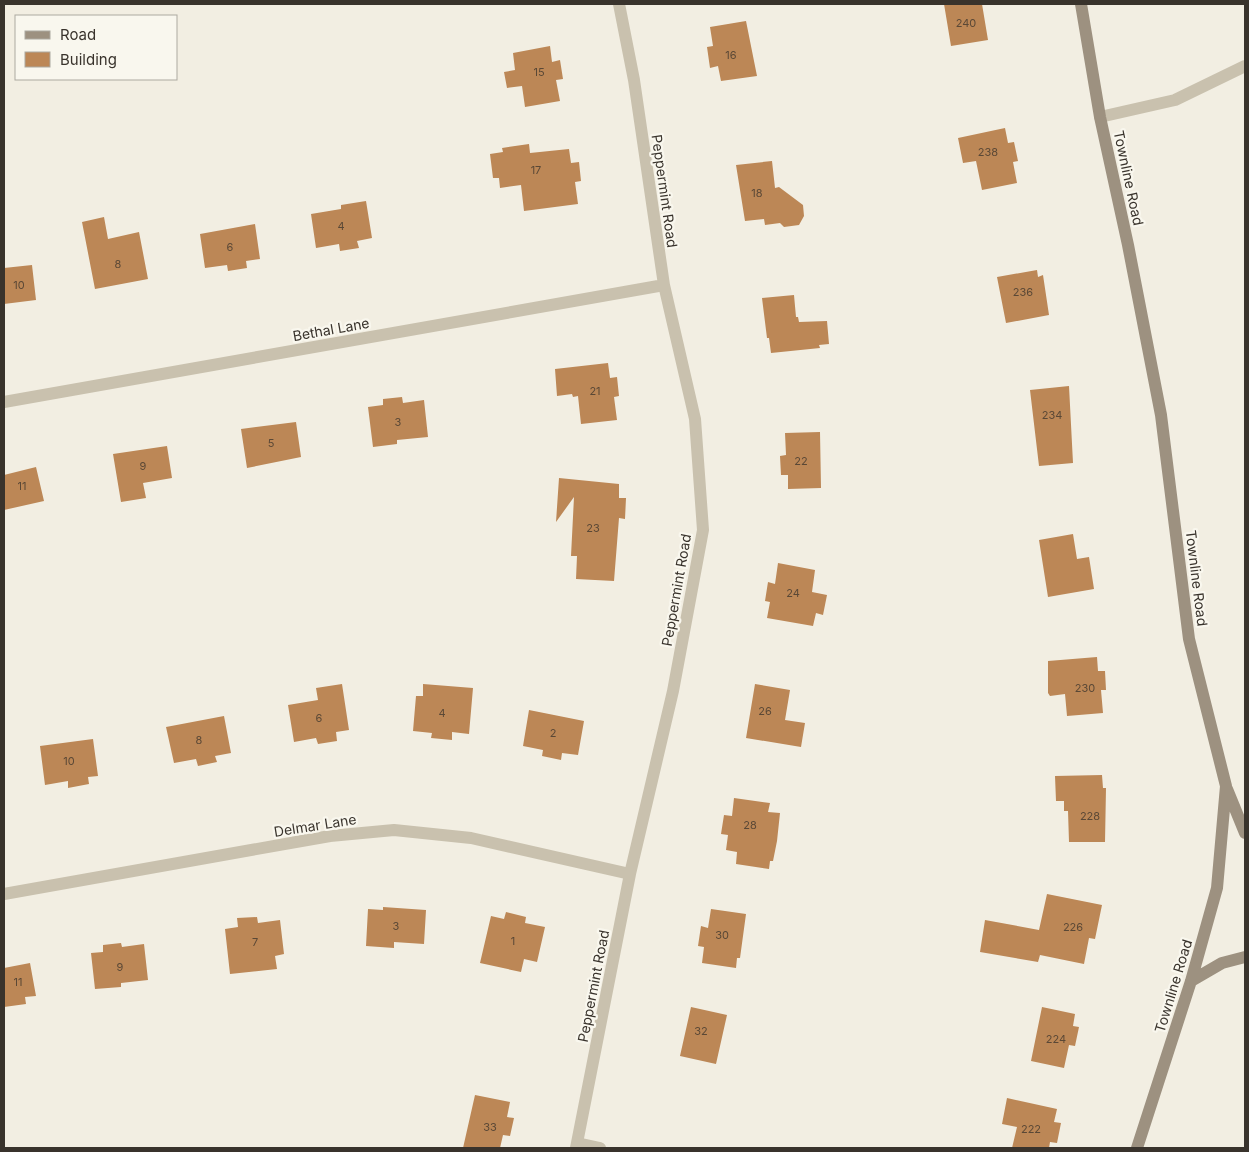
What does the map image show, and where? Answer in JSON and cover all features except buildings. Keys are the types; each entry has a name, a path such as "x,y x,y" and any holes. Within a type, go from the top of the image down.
{"main road":[{"name":"Townline Road","path":"1080,4 1100,117 1130,255 1161,415 1189,639 1226,786 1217,888 1191,981 1137,1148"},
{"path":"1226,786 1245,833"},
{"path":"1191,981 1222,963 1245,957"}],"street":[{"name":"Peppermint Road","path":"577,1146 630,874 673,691 702,530 694,419 664,286 634,80 619,4"},
{"path":"1100,117 1176,100 1245,66"},
{"name":"Bethal Lane","path":"4,402 664,286"},
{"name":"Delmar Lane","path":"4,894 330,836 394,830 471,838 630,874"},
{"path":"577,1146 600,1148"}]}
